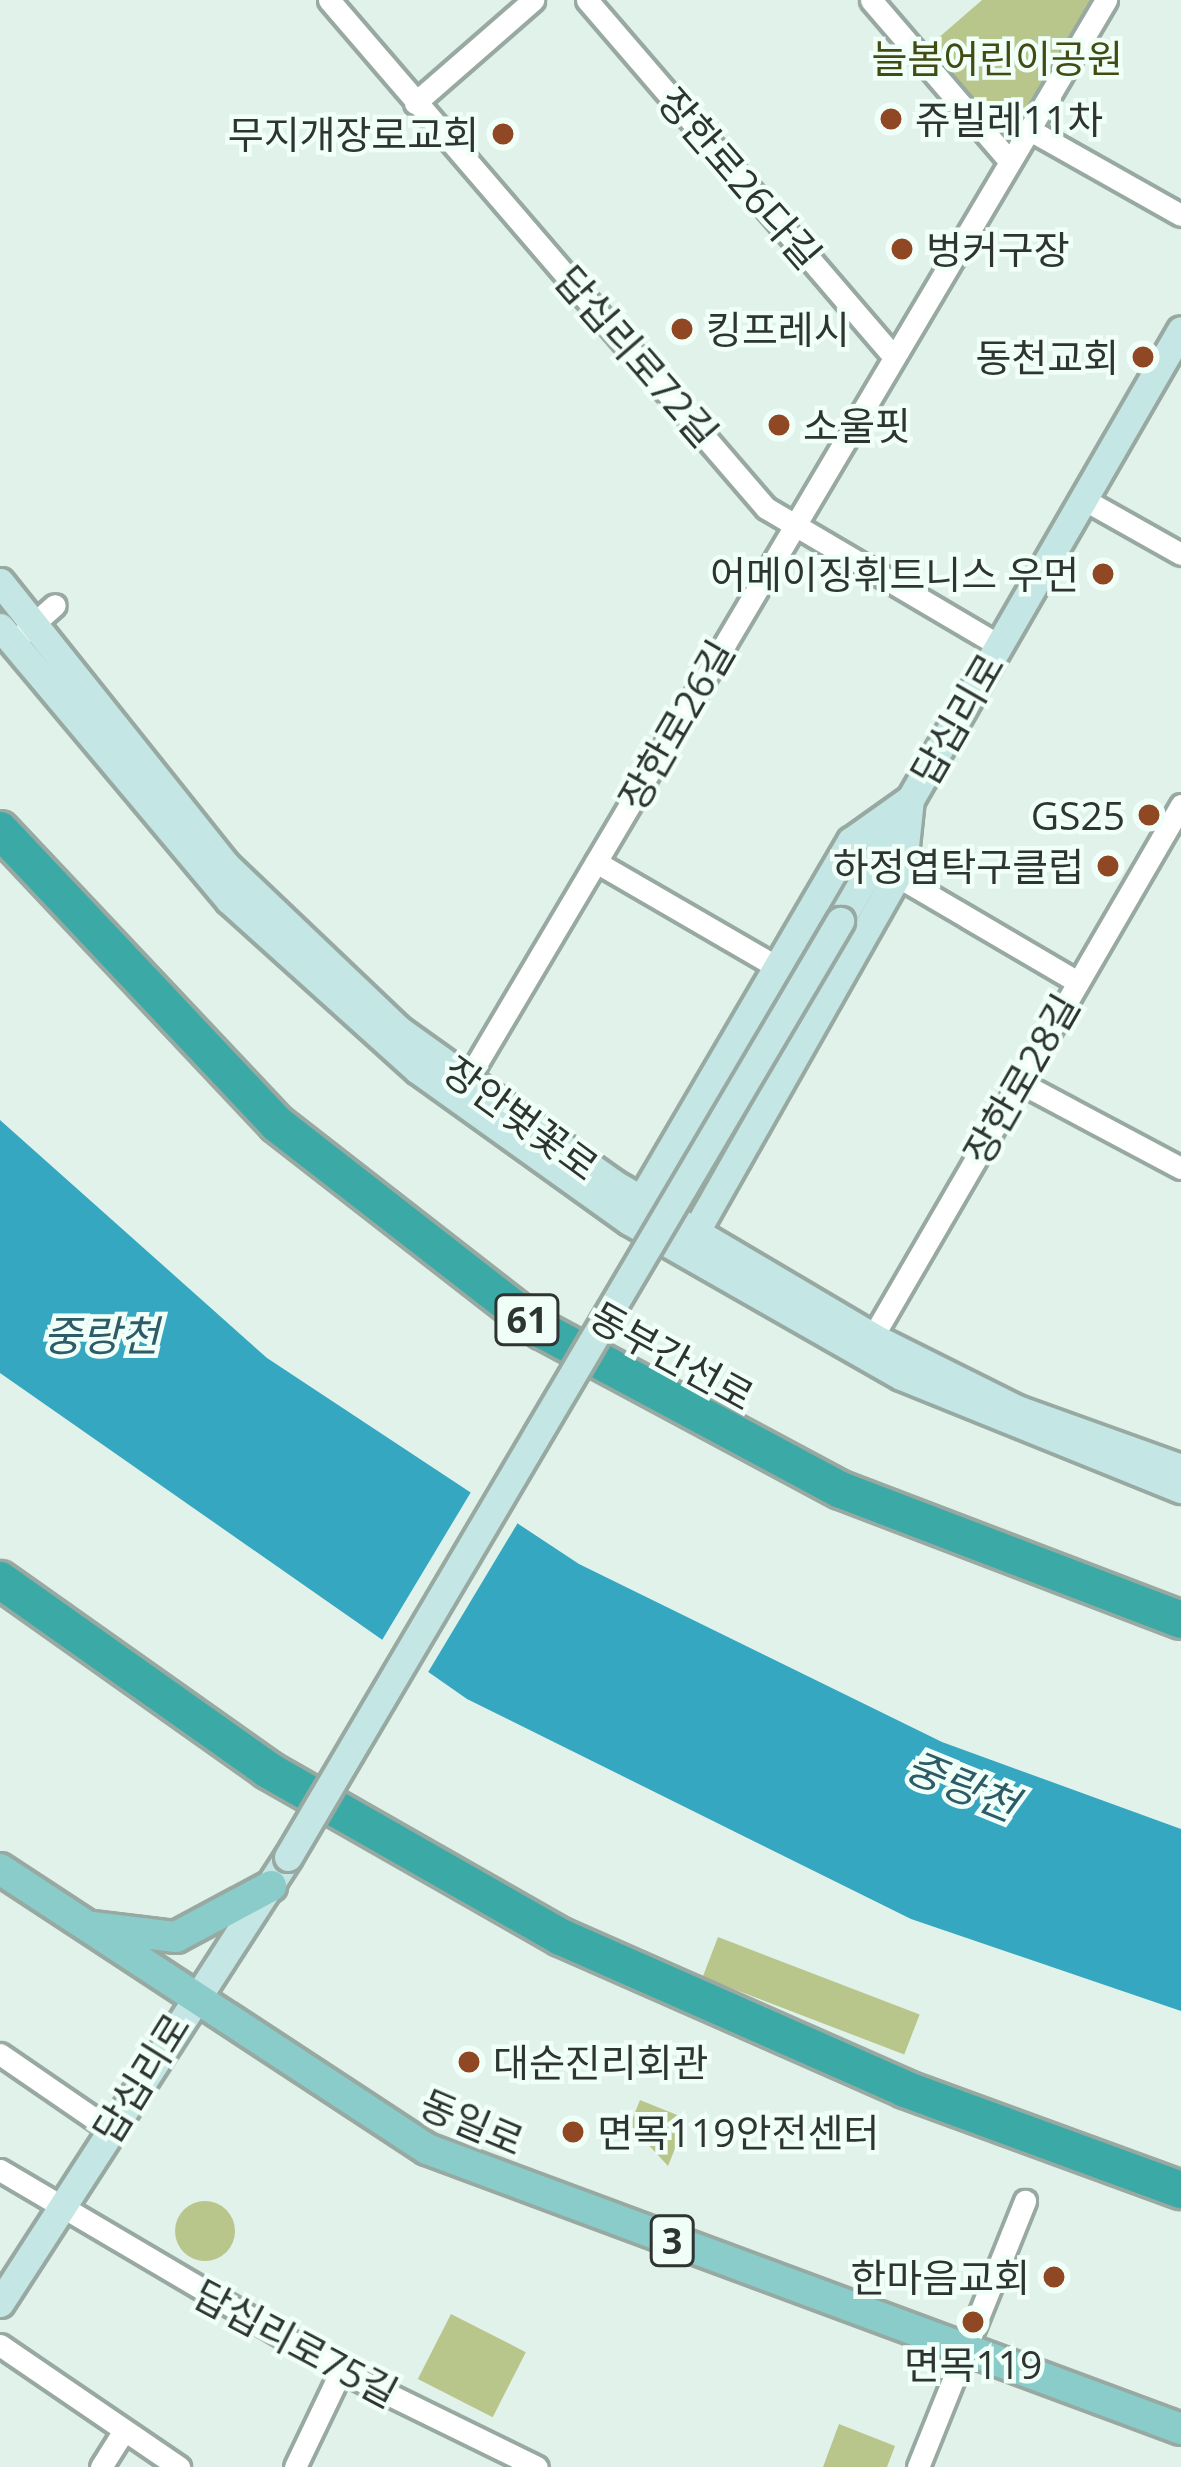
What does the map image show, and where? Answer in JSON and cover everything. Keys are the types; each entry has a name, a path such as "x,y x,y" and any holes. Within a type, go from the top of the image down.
{"highway":[{"name":"동부간선로","path":"0,830 277,1124 542,1330 841,1490 1181,1620"},
{"path":"0,1580 285,1781 561,1936 824,2056 1181,2190"}],"main road":[{"name":"동일로","path":"0,1869 190,1999 427,2150 1181,2428"},
{"path":"85,1926 176,1937 271,1886"}],"street":[{"name":"답십리로72길","path":"329,0 790,529 1000,645"},
{"path":"415,103 533,0"},
{"name":"장한로26다길","path":"587,0 893,356"},
{"path":"871,0 1007,158"},
{"name":"장한로26길","path":"467,1080 1007,158 1030,130 1106,0"},
{"path":"1030,130 1181,215"},
{"name":"답십리로","path":"0,2303 190,1999 271,1886 840,921 1181,330"},
{"path":"1084,500 1181,554"},
{"name":"장안벚꽃로","path":"0,582 44,614 272,915 467,1080 640,1200 868,1346 1017,1409 1181,1468"},
{"path":"6,635 44,614"},
{"name":"장안벚꽃로","path":"6,635 229,900 384,1043 629,1221 868,1346 1012,1429 1181,1489"},
{"path":"695,1233 897,876 910,800"},
{"path":"640,1200 851,841 910,800"},
{"name":"장한로28길","path":"868,1346 1181,805"},
{"path":"596,862 777,967"},
{"path":"897,876 1078,982"},
{"path":"1019,1082 1181,1168"},
{"path":"0,2054 109,2129"},
{"name":"답십리로75길","path":"0,2170 58,2211 341,2371 537,2467"},
{"path":"918,2467 1025,2201"},
{"path":"0,2345 179,2467"},
{"path":"296,2467 341,2371"},
{"path":"101,2467 123,2432"}],"green space":[{"name":"늘봄어린이공원","path":"982,0 1095,0 1019,133 993,138 921,53"},
{"path":"718,1937 920,2014 904,2055 703,1977"},
{"path":"640,2100 687,2119 668,2166 630,2125"},
{"path":"205,2201 227,2209 235,2231 227,2253 205,2261 183,2253 175,2231 183,2209"},
{"path":"451,2314 526,2352 493,2417 418,2379"},
{"path":"839,2424 895,2446 887,2467 823,2467"}],"water":[{"name":"중랑천","path":"0,1120 267,1358 579,1564 942,1742 1181,1829 1181,2011 911,1919 467,1699 0,1373"}],"pier":[{"path":"471,1492 519,1521 426,1676 378,1647"}],"place":[{"name":"쥬빌레11차","path":"891,119"},
{"name":"무지개장로교회","path":"503,134"},
{"name":"벙커구장","path":"902,249"},
{"name":"킹프레시","path":"682,329"},
{"name":"동천교회","path":"1143,357"},
{"name":"소울핏","path":"779,425"},
{"name":"어메이징휘트니스 우먼","path":"1103,574"},
{"name":"GS25","path":"1149,815"},
{"name":"하정엽탁구클럽","path":"1108,866"},
{"name":"대순진리회관","path":"469,2062"},
{"name":"면목119안전센터","path":"573,2132"},
{"name":"한마음교회","path":"1054,2277"},
{"name":"면목119","path":"973,2322"}]}
